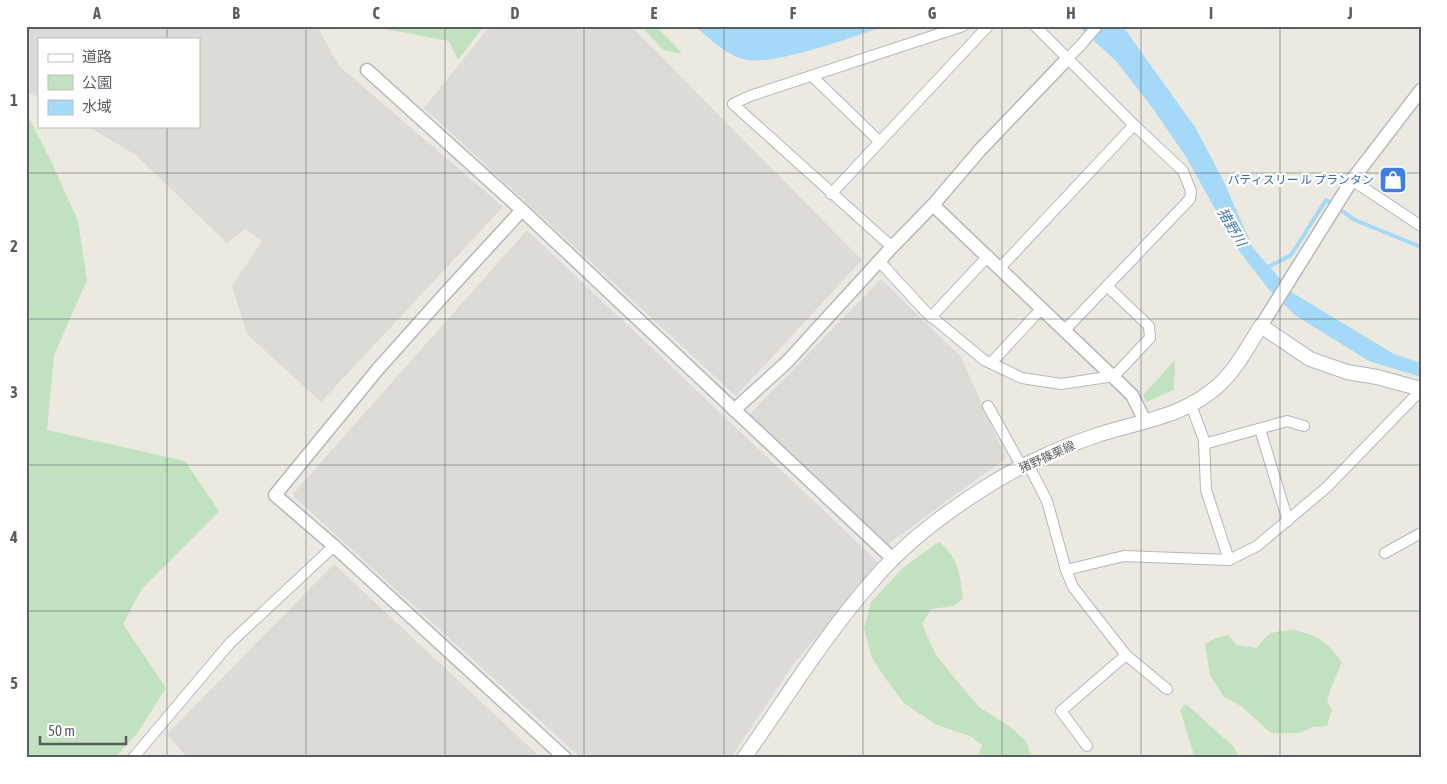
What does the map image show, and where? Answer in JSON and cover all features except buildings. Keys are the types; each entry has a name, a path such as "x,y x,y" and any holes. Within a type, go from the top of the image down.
{"main road":[{"path":"1261,326 1310,358 1347,372 1377,377 1421,389"},
{"name":"猪野篠栗線","path":"744,758 842,617 893,559 928,529 988,485 1025,465 1092,437 1168,416 1191,405 1207,395 1229,375 1261,326"}],"street":[{"path":"892,247 733,104 750,96 963,26"},
{"path":"831,194 988,26"},
{"path":"1035,26 1183,171 1191,191 1190,199 1065,330"},
{"path":"734,410 787,362 933,204 980,150 1080,46 1096,26"},
{"path":"368,70 522,210 893,559"},
{"path":"812,76 880,142"},
{"path":"1261,326 1292,273 1352,180 1421,90"},
{"path":"1000,268 1134,125"},
{"path":"1352,180 1421,226"},
{"path":"933,204 1114,376 1132,395 1145,421"},
{"path":"522,210 378,369 275,495 334,546 565,758"},
{"path":"931,317 988,256"},
{"path":"879,261 931,317 984,360 1022,378 1061,384 1114,376 1150,338 1149,326 1107,286"},
{"path":"991,363 1042,308"},
{"path":"1066,570 1124,556 1229,560 1257,546 1334,480 1421,389"},
{"path":"1191,405 1204,440 1206,490 1229,560"},
{"path":"988,406 1047,501 1066,570 1073,587 1126,656 1167,689"},
{"path":"1204,444 1287,421 1304,426"},
{"path":"1260,429 1288,521"},
{"path":"1385,553 1421,534"},
{"path":"133,758 230,643 334,546"},
{"path":"1087,746 1061,711 1126,656"}],"shaded area":[{"path":"26,26 317,26 339,66 503,207 321,402 247,334 232,286 262,241 245,229 227,243 136,155 90,128 200,128 200,38 38,38 38,97 26,91"},
{"path":"490,26 631,26 862,260 736,396 424,108"},
{"path":"527,230 879,563 792,666 731,758 581,758 292,495"},
{"path":"881,279 961,357 1006,458 888,544 749,415"},
{"path":"334,564 541,758 187,758 167,734"}],"green space":[{"path":"368,26 484,26 458,60 449,41"},
{"path":"641,26 655,26 682,54 663,50"},
{"path":"26,112 78,221 87,280 54,355 47,430 185,461 219,511 141,590 123,624 166,688 138,732 115,758 26,758"},
{"path":"1175,360 1174,390 1146,402 1143,395"},
{"path":"939,542 955,561 963,599 954,606 931,609 922,624 936,655 961,686 979,707 1010,727 1026,741 1032,758 978,758 982,745 972,737 935,724 904,703 872,658 864,629 871,602 904,567"},
{"path":"1294,630 1321,640 1342,662 1327,702 1332,710 1327,726 1313,727 1300,733 1271,733 1241,706 1224,697 1210,675 1205,644 1216,638 1228,635 1237,645 1257,648 1272,633"},
{"path":"1186,704 1234,747 1239,758 1195,758 1180,710"}],"water":[{"path":"695,26 885,26 812,50 756,61 736,57"},
{"name":"猪野川","path":"1078,26 1122,26 1124,28 1195,127 1223,180 1253,248 1293,293 1394,354 1421,363 1421,377 1369,361 1296,316 1270,291 1237,248 1186,157 1154,110 1116,61"}],"waterway":[{"path":"1266,268 1291,255 1326,200 1355,220 1421,247"}],"place":[{"name":"パティスリー ル プランタン","path":"1393,180"}]}
